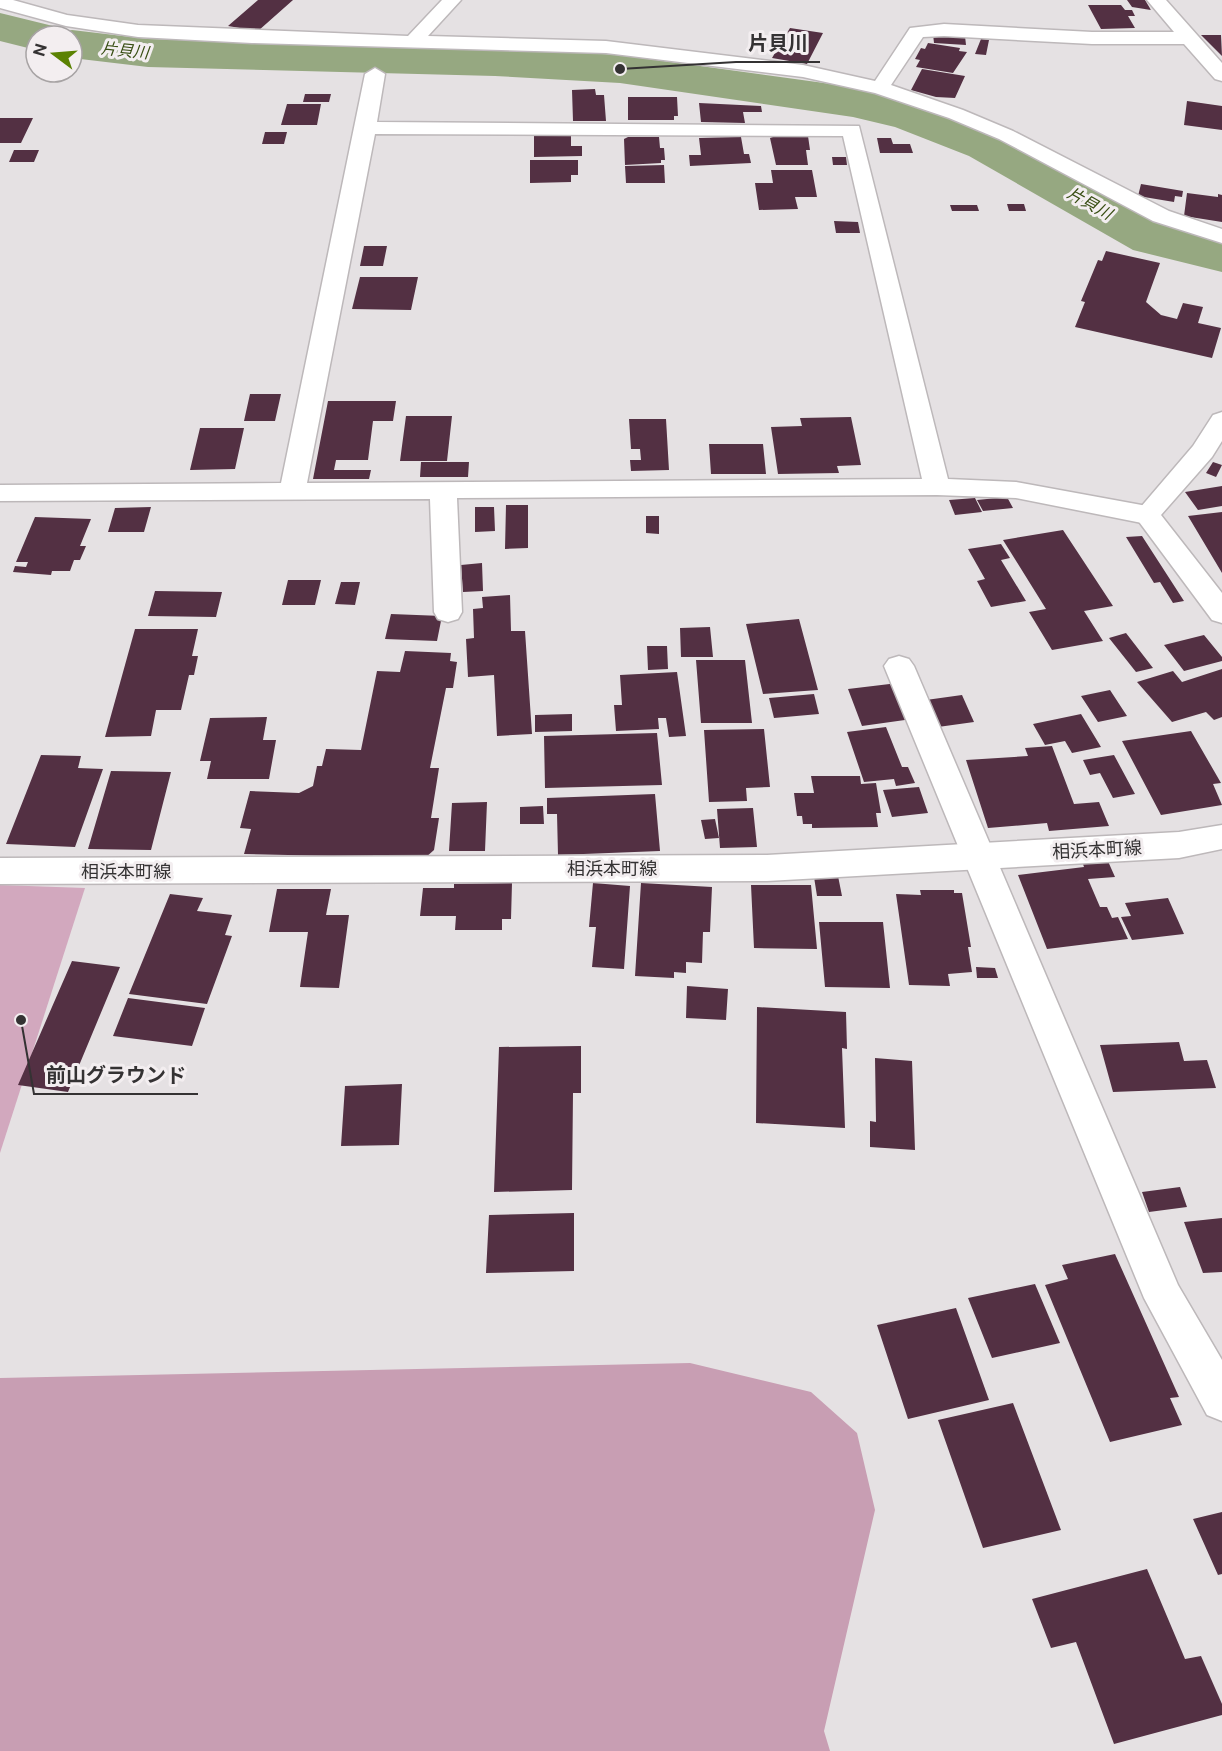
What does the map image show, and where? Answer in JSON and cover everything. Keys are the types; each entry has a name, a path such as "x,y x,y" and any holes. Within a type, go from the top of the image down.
{"street":[{"path":"412,42 452,0"},
{"path":"1156,0 1222,75"},
{"path":"0,2 66,20 138,31 606,47 803,71 880,88 1006,135 1161,216 1222,236"},
{"path":"880,88 917,32 944,30 1092,38 1190,38"},
{"path":"292,491 375,74"},
{"path":"366,128 852,130 937,487"},
{"path":"1147,515 1203,451 1222,420"},
{"path":"0,493 937,487 1016,490 1147,515 1222,613"},
{"path":"443,490 448,612"},
{"path":"898,666 980,856 1159,1288 1222,1401"},
{"name":"相浜本町線","path":"0,871 767,868 1179,845 1222,837"}],"shaded area":[{"path":"0,885 85,888 0,1153"},
{"path":"690,1363 811,1392 857,1433 875,1510 824,1731 830,1751 0,1751 0,1378"}],"building":[{"path":"258,0 293,0 258,31 228,26"},
{"path":"1127,0 1145,0 1151,10 1132,7"},
{"path":"1088,5 1121,5 1125,10 1132,10 1135,16 1128,16 1135,28 1101,29"},
{"path":"790,28 823,33 807,64 772,58"},
{"path":"933,34 965,36 966,45 934,43"},
{"path":"1201,35 1221,35 1222,56"},
{"path":"981,39 989,40 986,55 975,54"},
{"path":"928,43 960,48 959,51 967,52 953,73 916,67 920,60 915,59 921,48 925,49"},
{"path":"922,69 965,76 955,98 936,97 911,90"},
{"path":"595,89 596,95 604,95 606,121 573,121 572,90"},
{"path":"305,94 331,94 329,102 303,102"},
{"path":"628,97 677,97 678,116 674,116 674,120 628,120"},
{"path":"1187,101 1222,106 1222,130 1184,125"},
{"path":"699,103 761,106 762,112 743,112 745,123 701,122"},
{"path":"287,104 321,104 317,125 281,125"},
{"path":"0,118 33,118 21,143 0,143"},
{"path":"265,132 287,132 284,144 262,144"},
{"path":"534,135 571,135 571,146 582,146 582,156 534,157"},
{"path":"808,136 810,150 806,150 808,165 776,165 770,138"},
{"path":"659,137 660,148 664,148 665,160 661,160 661,163 625,165 624,139"},
{"path":"741,137 744,154 749,154 751,163 690,166 689,155 701,155 699,138"},
{"path":"877,138 891,138 893,144 910,144 913,153 880,153"},
{"path":"14,150 39,150 34,162 9,162"},
{"path":"832,157 846,157 847,165 833,165"},
{"path":"530,160 578,160 578,175 571,175 571,182 530,183"},
{"path":"664,165 665,183 626,183 625,166"},
{"path":"771,170 812,170 817,197 795,197 798,209 759,210 755,183 773,183"},
{"path":"1141,184 1183,191 1182,197 1175,196 1174,202 1138,196"},
{"path":"1187,193 1218,197 1218,194 1222,195 1222,222 1184,216"},
{"path":"1007,204 1024,204 1026,211 1009,211"},
{"path":"950,205 977,205 979,211 952,211"},
{"path":"834,221 858,222 860,233 836,233"},
{"path":"364,246 387,246 383,266 360,266"},
{"path":"1106,251 1160,263 1146,302 1161,315 1177,319 1183,303 1203,307 1198,323 1221,328 1212,358 1075,327 1085,302 1081,301 1098,260 1102,261"},
{"path":"360,277 418,277 411,310 352,309"},
{"path":"250,394 281,394 275,421 244,421"},
{"path":"328,401 396,401 393,421 373,421 368,460 336,460 334,470 371,470 369,479 313,479"},
{"path":"406,416 452,416 447,461 400,461"},
{"path":"851,417 861,465 837,466 839,473 778,474 771,427 802,426 800,418"},
{"path":"629,419 666,419 669,470 631,471 630,460 641,460 640,449 631,449"},
{"path":"200,428 244,428 235,469 190,470"},
{"path":"709,444 763,444 766,474 711,474"},
{"path":"421,462 469,462 468,477 420,477"},
{"path":"1213,462 1222,465 1216,477 1206,473"},
{"path":"1222,486 1222,506 1198,510 1185,492"},
{"path":"1007,497 1013,508 983,511 977,500"},
{"path":"975,498 982,512 955,515 949,500"},
{"path":"506,505 528,505 528,548 505,549"},
{"path":"151,507 144,532 108,532 115,508"},
{"path":"475,507 494,507 495,531 475,532"},
{"path":"1222,512 1222,573 1188,516"},
{"path":"646,516 659,516 659,534 646,533"},
{"path":"35,517 91,519 80,546 86,546 80,560 74,560 70,571 52,571 51,575 13,572 15,566 26,567 28,562 16,562"},
{"path":"1063,530 1113,606 1084,611 1103,641 1052,650 1029,612 1046,609 1003,540"},
{"path":"1142,536 1184,601 1173,603 1160,582 1154,583 1126,537"},
{"path":"1001,544 1010,558 1001,560 1026,601 991,607 977,581 985,579 968,549"},
{"path":"482,563 483,591 463,592 461,565"},
{"path":"288,580 321,580 315,605 282,605"},
{"path":"341,582 360,582 355,605 335,604"},
{"path":"155,591 222,592 216,617 148,616"},
{"path":"510,595 511,631 525,631 532,734 497,736 494,675 468,677 466,639 474,638 473,609 483,608 482,597"},
{"path":"391,614 442,616 437,641 385,639"},
{"path":"799,619 818,690 763,694 746,624"},
{"path":"710,627 713,657 681,657 680,628"},
{"path":"135,629 198,629 192,656 198,656 194,675 189,675 181,710 156,710 151,736 105,737"},
{"path":"1126,633 1153,668 1136,672 1109,638"},
{"path":"1204,635 1222,657 1222,661 1184,671 1164,645"},
{"path":"647,646 667,646 668,669 648,670"},
{"path":"405,651 451,653 450,661 457,662 453,688 446,688 430,768 439,768 431,818 439,818 434,850 425,858 244,854 251,829 240,828 250,791 299,793 313,786 317,766 322,766 326,749 361,750 377,671 400,672"},
{"path":"696,660 745,660 752,723 701,723"},
{"path":"1222,669 1222,717 1214,720 1206,712 1172,722 1137,682 1173,671 1182,682"},
{"path":"677,672 686,736 669,737 666,718 658,718 659,729 616,731 614,705 622,705 620,675"},
{"path":"898,683 912,719 862,726 848,689"},
{"path":"1110,690 1127,716 1098,722 1081,696"},
{"path":"814,694 819,714 774,718 769,698"},
{"path":"962,695 974,722 938,727 926,700"},
{"path":"572,714 572,731 535,732 535,715"},
{"path":"1081,714 1101,747 1072,753 1065,741 1045,745 1033,724"},
{"path":"267,717 263,740 276,740 269,779 207,779 211,761 200,761 210,718"},
{"path":"886,727 902,767 908,767 915,783 896,786 894,779 864,782 847,732"},
{"path":"764,729 770,787 746,788 747,801 709,802 704,730"},
{"path":"1191,731 1221,783 1213,784 1222,805 1161,815 1122,741"},
{"path":"657,733 662,785 545,788 544,736"},
{"path":"1052,746 1074,804 1099,802 1109,826 1049,831 1047,823 988,828 966,760 1028,756 1025,748"},
{"path":"41,755 81,756 78,768 103,769 75,847 6,844"},
{"path":"1114,755 1135,794 1113,798 1100,773 1090,775 1083,760"},
{"path":"111,771 171,772 151,850 88,849"},
{"path":"811,776 860,776 861,784 876,783 881,813 876,813 878,827 812,828 812,824 803,824 802,816 797,816 794,793 814,793"},
{"path":"919,787 928,813 892,817 883,790"},
{"path":"655,794 660,851 558,855 557,814 547,814 547,798"},
{"path":"487,802 485,851 449,851 452,803"},
{"path":"543,806 544,824 520,824 520,807"},
{"path":"753,808 757,847 720,848 717,809"},
{"path":"715,819 719,838 705,839 701,820"},
{"path":"1107,859 1115,877 1088,879 1100,907 1107,907 1112,918 1118,917 1128,939 1047,949 1018,875 1084,867 1082,861"},
{"path":"838,876 842,896 817,896 814,877"},
{"path":"512,883 511,919 502,919 502,930 455,930 456,916 420,916 423,888 454,888 454,884"},
{"path":"593,883 630,886 624,969 592,967 596,927 589,927"},
{"path":"641,883 712,887 710,932 703,932 702,963 686,962 686,973 674,972 674,978 635,976"},
{"path":"751,885 811,885 817,949 754,948"},
{"path":"277,889 331,889 326,915 349,915 339,988 300,987 308,932 269,932"},
{"path":"920,890 954,890 954,893 962,893 971,947 968,947 972,972 948,974 950,986 909,985 896,894 921,895"},
{"path":"170,894 203,898 197,911 232,915 225,935 232,936 207,1004 129,994"},
{"path":"1168,898 1184,934 1132,940 1121,917 1131,916 1125,903"},
{"path":"819,922 883,922 890,988 825,987"},
{"path":"72,961 120,967 68,1092 18,1085"},
{"path":"976,967 995,968 998,978 977,978"},
{"path":"687,986 728,989 726,1020 686,1018"},
{"path":"128,998 205,1008 192,1046 113,1036"},
{"path":"757,1007 846,1012 847,1049 842,1048 845,1128 756,1123"},
{"path":"1179,1042 1184,1061 1207,1060 1216,1088 1113,1092 1100,1045"},
{"path":"581,1046 581,1093 573,1093 572,1190 494,1192 499,1047"},
{"path":"875,1058 912,1061 915,1150 870,1147 870,1121 876,1122"},
{"path":"402,1084 399,1145 341,1146 345,1086"},
{"path":"1180,1187 1187,1207 1149,1212 1142,1192"},
{"path":"574,1213 574,1271 486,1273 489,1215"},
{"path":"1222,1218 1222,1272 1203,1273 1184,1222"},
{"path":"1115,1254 1179,1397 1170,1398 1182,1425 1110,1442 1045,1285 1068,1279 1062,1265"},
{"path":"1035,1284 1060,1343 992,1358 968,1298"},
{"path":"956,1308 989,1400 908,1419 877,1325"},
{"path":"1013,1403 1061,1530 983,1548 938,1420"},
{"path":"1222,1512 1222,1574 1218,1575 1193,1519"},
{"path":"1147,1569 1185,1659 1201,1656 1222,1704 1222,1715 1114,1744 1076,1642 1051,1648 1032,1599"}],"waterway":[{"name":"片貝川","path":"0,27 24,33"},
{"name":"片貝川","path":"84,45 148,53 338,60 495,62 620,69 853,102 911,115 987,145 1153,238 1222,255"}],"place":[{"name":"片貝川","path":"620,69"},
{"name":"前山グラウンド","path":"21,1020"}]}
